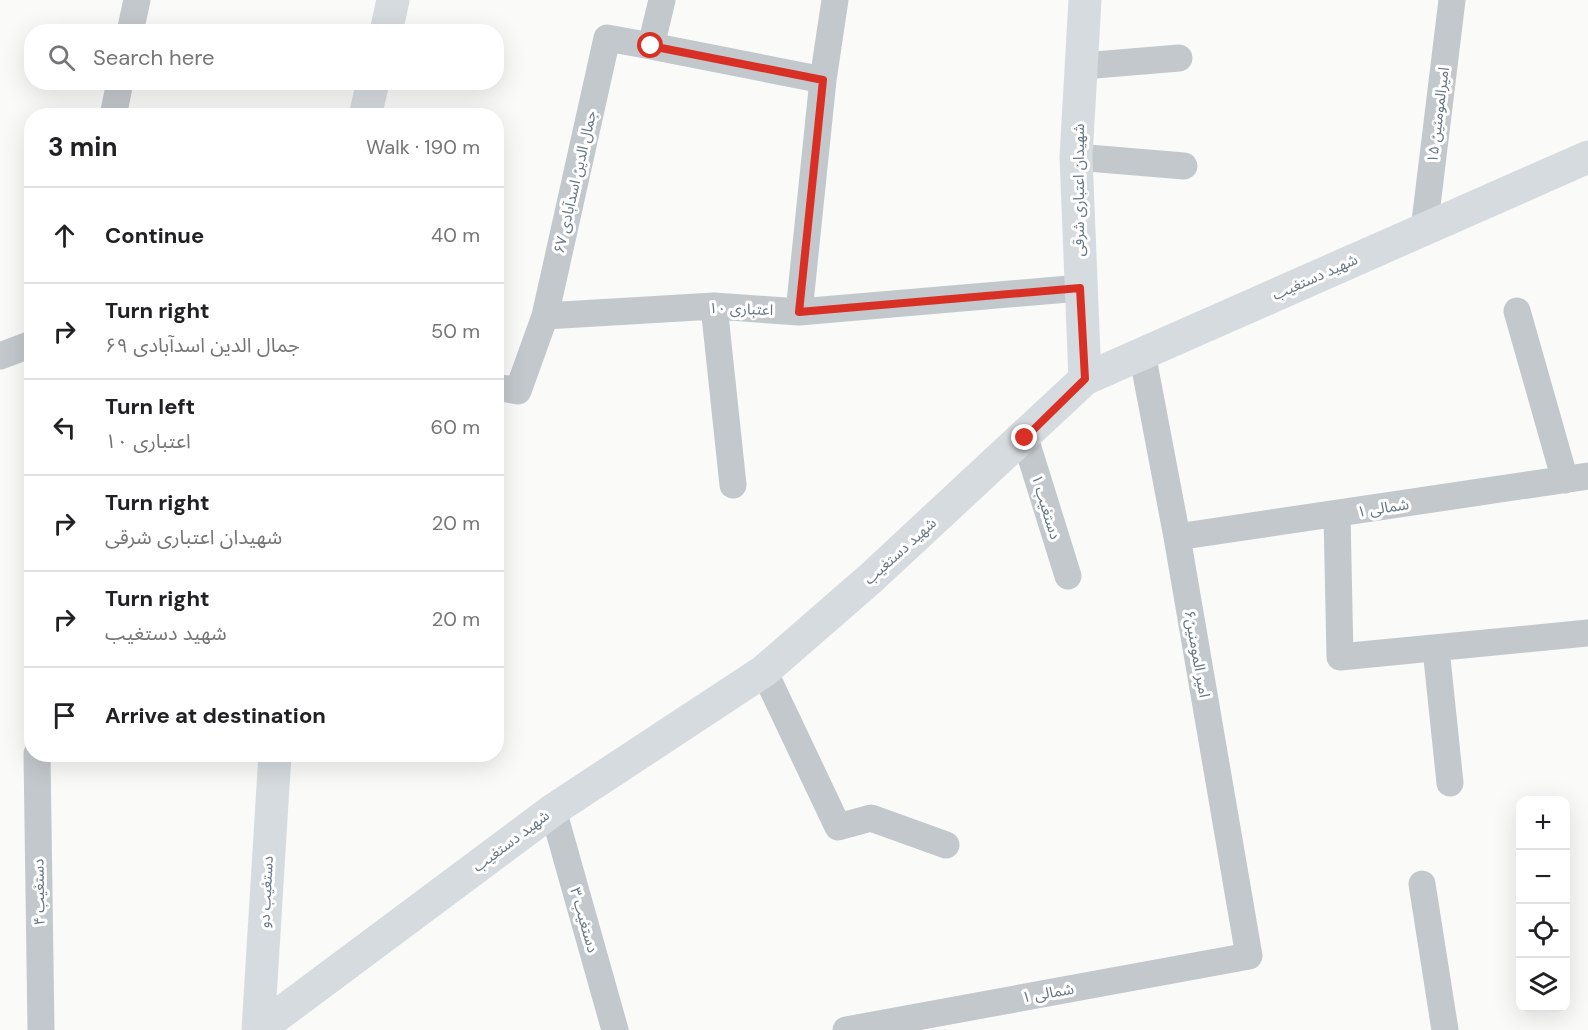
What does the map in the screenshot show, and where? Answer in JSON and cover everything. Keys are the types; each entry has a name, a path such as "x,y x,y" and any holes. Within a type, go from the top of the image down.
{"street":[{"path":"132,24 137,0"},
{"path":"388,24 393,0"},
{"path":"662,0 651,46 823,80"},
{"path":"799,312 823,80 835,0"},
{"name":"شهیدان اعتباری شرقی","path":"1085,0 1076,157 1085,379"},
{"name":"امیرالمومنین ۱۵","path":"1424,230 1452,0"},
{"name":"جمال الدین اسدآبادی ۶۷","path":"504,388 518,391 545,316 607,38 651,46"},
{"path":"1083,66 1179,58"},
{"path":"115,108 118,90"},
{"path":"367,108 371,90"},
{"path":"1076,157 1184,166"},
{"name":"شهید دستغیب","path":"258,1030 554,810 764,671 872,578 1025,438 1085,379 1588,158"},
{"name":"اعتباری ۱۰","path":"545,316 714,306 799,312 1080,288"},
{"path":"714,306 733,485"},
{"path":"1517,311 1576,478"},
{"path":"0,356 24,348"},
{"name":"امیر المومنین۶","path":"1142,353 1177,537 1249,956"},
{"name":"دستغیب ۱","path":"1025,438 1068,576"},
{"name":"شمالی ۱","path":"1177,537 1576,478"},
{"path":"1337,515 1340,657 1588,633"},
{"path":"1436,649 1450,783"},
{"path":"764,671 838,827 871,818 946,845"},
{"name":"دستغیب ۴","path":"37,762 41,1030"},
{"name":"دستغیب دو","path":"258,1030 275,762"},
{"name":"دستغیب ۳","path":"554,810 615,1030"},
{"path":"1422,884 1445,1030"},
{"name":"شمالی ۱","path":"846,1030 1249,956"}],"route":[{"path":"651,46 823,80 799,312 1080,288 1085,379 1025,438"}]}
